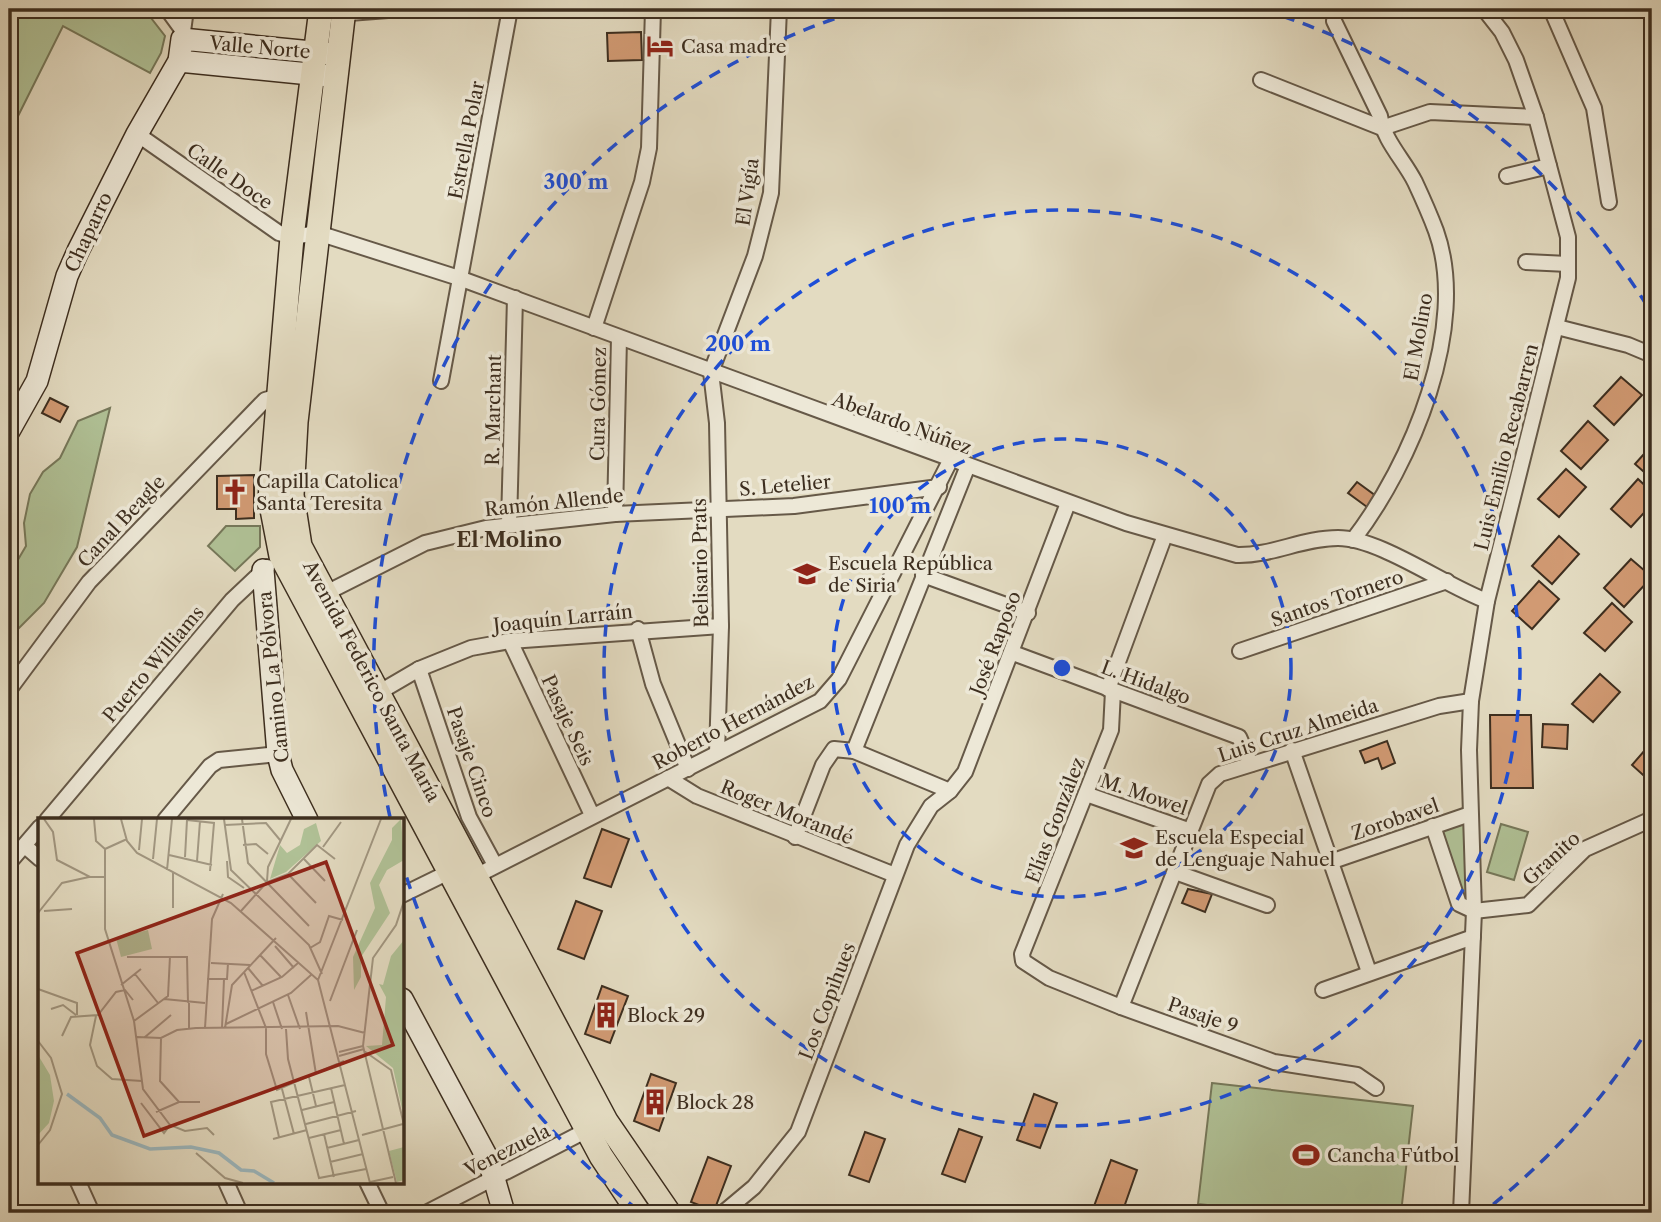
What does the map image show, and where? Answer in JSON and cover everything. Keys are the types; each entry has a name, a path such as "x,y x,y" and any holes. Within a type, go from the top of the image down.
{"main road":[{"name":"Avenida Federico Santa María","path":"332,11 305,235 278,396 270,499 282,557 357,704 470,874"},
{"name":"Avenida Federico Santa María","path":"282,557 292,495 305,235"},
{"name":"Avenida Federico Santa María","path":"282,557 324,594 470,874 639,1213"},
{"name":"Avenida Federico Santa María","path":"596,1126 669,1213"}],"street":[{"path":"167,9 181,44"},
{"path":"181,44 186,9"},
{"path":"332,11 401,9"},
{"name":"Estrella Polar","path":"441,381 510,9"},
{"path":"594,328 642,182 649,148 653,9"},
{"name":"El Vigía","path":"711,372 766,222 771,193 779,9"},
{"name":"Luis Emilio Recabarren","path":"1461,1213 1474,911 1470,814 1471,701 1487,601 1568,278 1568,237 1536,117 1516,60 1502,32 1484,9"},
{"path":"1551,9 1594,108 1609,202"},
{"name":"El Molino","path":"1334,20 1380,116 1382,128 1414,181 1437,234 1447,289 1429,393 1404,456 1378,508 1353,540"},
{"name":"Valle Norte","path":"181,44 326,64"},
{"name":"Chaparro","path":"9,431 37,381 67,276 78,251 181,44"},
{"path":"1261,80 1382,128 1430,111 1536,117"},
{"name":"Calle Doce","path":"137,134 276,232 305,235"},
{"path":"1507,176 1549,166"},
{"name":"Abelardo Núñez","path":"305,235 459,278 967,468 1165,535 1237,555 1255,555 1312,541 1353,540 1487,601"},
{"path":"1526,262 1568,264"},
{"name":"R. Marchant","path":"509,524 514,298"},
{"path":"1557,327 1628,345 1652,355"},
{"name":"Cura Gómez","path":"615,514 619,338"},
{"name":"Belisario Prats","path":"711,372 717,423 721,626 717,753"},
{"name":"Canal Beagle","path":"9,690 89,582 265,400 278,396"},
{"name":"Roberto Hernández","path":"404,894 470,874 688,769 808,708 830,692 939,487 950,461"},
{"path":"848,750 967,468"},
{"name":"S. Letelier","path":"717,509 794,506 939,487"},
{"name":"José Raposo","path":"950,791 965,772 1013,653 1068,503"},
{"name":"Ramón Allende","path":"324,594 425,543 509,524 615,514 717,509"},
{"name":"Elías González","path":"1023,961 1022,954 1111,730 1111,690 1165,535"},
{"name":"Camino La Pólvora","path":"282,557 278,754 282,770 306,818"},
{"name":"Puerto Williams","path":"49,818 232,600 282,557"},
{"path":"923,575 1028,613"},
{"name":"Santos Tornero","path":"1241,651 1447,581"},
{"name":"Joaquín Larraín","path":"378,694 419,669 471,648 510,640 638,629 721,626"},
{"path":"638,629 653,684 688,769"},
{"name":"Pasaje Seis","path":"510,640 592,816"},
{"name":"L. Hidalgo","path":"1013,653 1239,737 1251,764"},
{"name":"Pasaje Cinco","path":"419,669 469,817 470,874"},
{"name":"Luis Cruz Almeida","path":"1121,1007 1209,784 1220,774 1439,706 1471,701"},
{"path":"795,836 829,754 848,750 950,791"},
{"path":"1292,750 1333,861 1368,972"},
{"path":"167,818 210,766 219,761 278,754"},
{"name":"Roger Morandé","path":"668,778 684,791 895,875"},
{"name":"Los Copihues","path":"723,1213 754,1186 787,1150 798,1132 895,875 919,824 931,806 950,791"},
{"name":"M. Mowel","path":"1086,794 1191,831"},
{"name":"Zorobavel","path":"1333,861 1470,814"},
{"name":"Granito","path":"1474,911 1514,909 1528,905 1585,849 1652,819"},
{"path":"1433,826 1459,904 1474,911"},
{"path":"9,863 38,829"},
{"path":"24,846 38,857"},
{"path":"1175,872 1267,905"},
{"path":"1323,990 1473,937"},
{"name":"Pasaje 9","path":"1023,961 1049,978 1121,1007 1274,1062 1357,1075 1376,1088"},
{"path":"404,1003 489,1161 504,1213"},
{"name":"Venezuela","path":"426,1213 596,1126"},
{"path":"79,1184 92,1213"},
{"path":"227,1184 240,1213"},
{"path":"368,1184 382,1213"}],"green space":[{"path":"9,9 144,9 165,36 161,53 150,73 63,26 9,134"},
{"path":"110,408 77,547 44,603 9,638 9,575 26,546 24,523 30,494 43,472 60,458 78,421"},
{"path":"226,526 260,526 260,547 235,571 208,546"},
{"path":"1465,822 1469,902 1460,899 1440,830"},
{"path":"1501,824 1528,832 1514,880 1487,872"},
{"name":"Cancha Fútbol","path":"1212,1083 1413,1106 1401,1213 1282,1213 1198,1204"}],"building":[{"path":"641,32 642,60 608,61 607,33"},
{"path":"1621,377 1642,395 1614,425 1594,406"},
{"path":"50,398 68,407 60,422 42,413"},
{"path":"1588,421 1608,440 1581,469 1561,451"},
{"path":"1652,445 1652,479 1635,464"},
{"path":"1566,469 1586,487 1559,517 1538,499"},
{"name":"Capilla Catolica Santa Teresita","path":"254,475 254,518 236,519 236,509 217,509 217,476"},
{"path":"1638,479 1652,492 1652,504 1631,527 1611,509"},
{"path":"1357,482 1376,496 1367,507 1348,493"},
{"path":"1559,536 1579,554 1552,584 1532,566"},
{"path":"1631,559 1652,577 1624,607 1604,588"},
{"path":"1539,581 1559,599 1532,629 1512,611"},
{"path":"1612,603 1632,622 1605,651 1584,633"},
{"path":"1600,674 1620,692 1593,722 1572,704"},
{"path":"1490,715 1531,715 1533,788 1491,788"},
{"path":"1543,724 1568,725 1567,749 1542,747"},
{"path":"1387,741 1395,763 1382,769 1378,758 1365,763 1360,751"},
{"path":"1652,742 1652,783 1632,765"},
{"path":"602,829 629,839 611,887 584,878"},
{"path":"1188,889 1212,894 1205,912 1182,903"},
{"path":"576,901 602,911 584,959 558,949"},
{"name":"Block 29","path":"602,986 628,996 610,1043 585,1034"},
{"name":"Block 28","path":"651,1074 676,1083 659,1131 634,1121"},
{"path":"1034,1094 1057,1103 1040,1148 1017,1140"},
{"path":"959,1129 982,1137 965,1182 942,1174"},
{"path":"865,1132 885,1139 869,1182 849,1175"},
{"path":"708,1157 731,1166 714,1211 691,1202"},
{"path":"1111,1160 1137,1170 1122,1213 1093,1209"}],"place":[{"name":"Casa madre","path":"660,46"},
{"name":"Capilla Catolica Santa Teresita","path":"235,492"},
{"name":"Escuela República de Siria","path":"807,574"},
{"name":"Escuela Especial de Lenguaje Nahuel","path":"1134,848"},
{"name":"Block 29","path":"606,1015"},
{"name":"Block 28","path":"655,1102"},
{"name":"Cancha Fútbol","path":"1306,1155"}],"district":[{"name":"El Molino","path":"509,540"}]}
